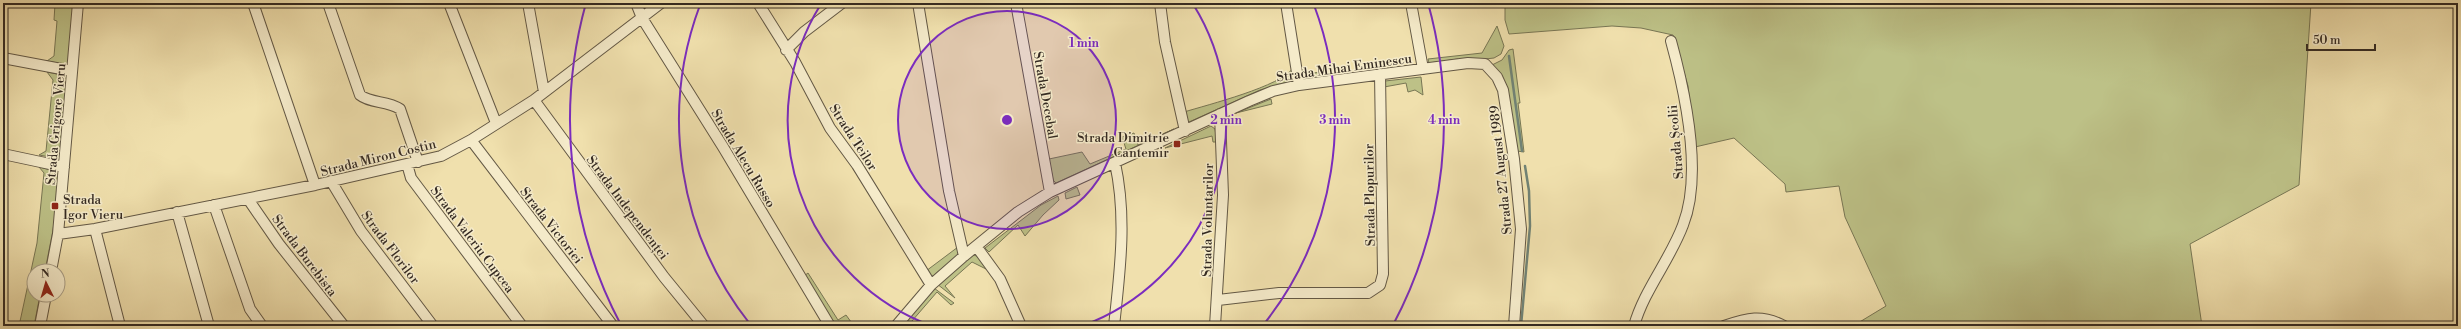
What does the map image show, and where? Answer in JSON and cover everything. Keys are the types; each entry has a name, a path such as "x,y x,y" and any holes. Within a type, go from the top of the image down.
{"street":[{"name":"Strada Grigore Vieru","path":"53,263 58,234 78,3"},
{"path":"253,3 315,185"},
{"path":"328,3 360,94 366,100 392,103 400,108 418,162"},
{"path":"449,3 496,123"},
{"path":"528,3 544,92"},
{"name":"Strada Alecu Russo","path":"636,3 642,18 723,147 830,326"},
{"name":"Strada Miron Costin","path":"58,234 95,229 248,199 331,182 441,156 471,140 534,100 661,3"},
{"name":"Strada Teilor","path":"758,3 830,128 857,165 931,285"},
{"path":"786,50 804,32 842,3"},
{"path":"918,3 949,190 964,256"},
{"name":"Strada Decebal","path":"1016,3 1050,192"},
{"path":"1160,3 1165,42 1185,131"},
{"path":"1286,3 1299,85"},
{"path":"1411,3 1423,69"},
{"name":"Strada Școlii","path":"1634,326 1651,285 1683,226 1690,202 1693,174 1684,87 1671,41"},
{"path":"3,58 72,71"},
{"name":"Strada Mihai Eminescu","path":"896,326 931,285 1018,212 1050,192 1220,114 1273,91 1299,85 1468,63 1485,64"},
{"name":"Strada 27 August 1989","path":"1485,64 1497,77 1503,90 1514,159 1522,229 1514,326"},
{"name":"Strada Plopurilor","path":"1218,300 1278,293 1368,293 1375,290 1382,280 1383,274 1380,74"},
{"name":"Strada Independenței","path":"534,100 664,277 704,326"},
{"name":"Strada Voluntarilor","path":"1215,326 1218,300 1222,195 1220,114"},
{"name":"Strada Victoriei","path":"471,140 613,326"},
{"path":"3,154 64,166"},
{"path":"1114,326 1122,253 1123,220 1122,193 1115,163"},
{"name":"Strada Valeriu Cupcea","path":"407,164 411,178 522,326"},
{"name":"Strada Florilor","path":"331,182 361,231 434,326"},
{"name":"Strada Burebista","path":"248,199 279,244 344,326"},
{"path":"214,205 250,309 262,326"},
{"path":"177,212 209,326"},
{"path":"95,229 120,326"},
{"path":"976,246 1000,279 1021,326"},
{"path":"40,326 44,303"},
{"path":"1724,326 1760,317 1773,320 1784,326"}],"green space":[{"path":"1505,3 2311,3 2299,185 2190,244 2202,326 1853,326 1886,306 1845,217 1839,186 1786,192 1785,184 1734,138 1695,147 1688,86 1673,35 1641,28 1612,26 1509,34 1505,20"},
{"path":"55,4 73,7 68,65 47,61 54,56 57,21 54,20"},
{"path":"1497,26 1504,46 1501,54 1494,58 1459,62 1458,59 1429,63 1428,59 1482,53"},
{"path":"1513,49 1520,103 1518,103 1524,152 1517,151 1492,65 1502,60 1509,50"},
{"path":"1293,68 1291,81 1260,90 1189,122 1186,121 1184,112 1226,100 1260,88 1286,75"},
{"path":"47,72 67,76 61,159 39,155 46,151 53,80"},
{"path":"1323,72 1323,78 1304,79 1302,74"},
{"path":"1421,77 1423,95 1415,90 1408,92 1406,83 1384,87 1385,81"},
{"path":"1271,99 1272,104 1236,113"},
{"path":"1211,126 1215,129 1217,142 1213,142 1212,136 1165,148"},
{"path":"1174,129 1056,183 1053,180 1049,159 1082,152 1090,164 1126,149 1122,137 1134,133 1138,145"},
{"path":"39,167 61,173 47,263 33,263 37,243 44,173"},
{"path":"1077,187 1080,195 1066,199 1065,193"},
{"path":"1058,196 1059,200 1043,215 1025,236 1018,225 989,252 985,248 1041,205"},
{"path":"958,247 958,255 933,276 929,276 926,271"},
{"path":"972,255 983,261 998,281 986,269 972,262 945,286 955,298 937,284"},
{"path":"808,273 838,320 846,315 854,326 834,326 804,276"},
{"path":"934,288 954,303 951,305 937,292 912,321 917,326 912,326 906,320"},
{"path":"26,294 26,303 38,303 34,326 19,326"}],"waterway":[{"path":"1509,56 1522,151"},
{"path":"1521,326 1530,226 1529,191 1525,166"}],"place":[{"name":"Strada Dimitrie Cantemir","path":"1177,144"},
{"name":"Strada Igor Vieru","path":"55,206"}]}
